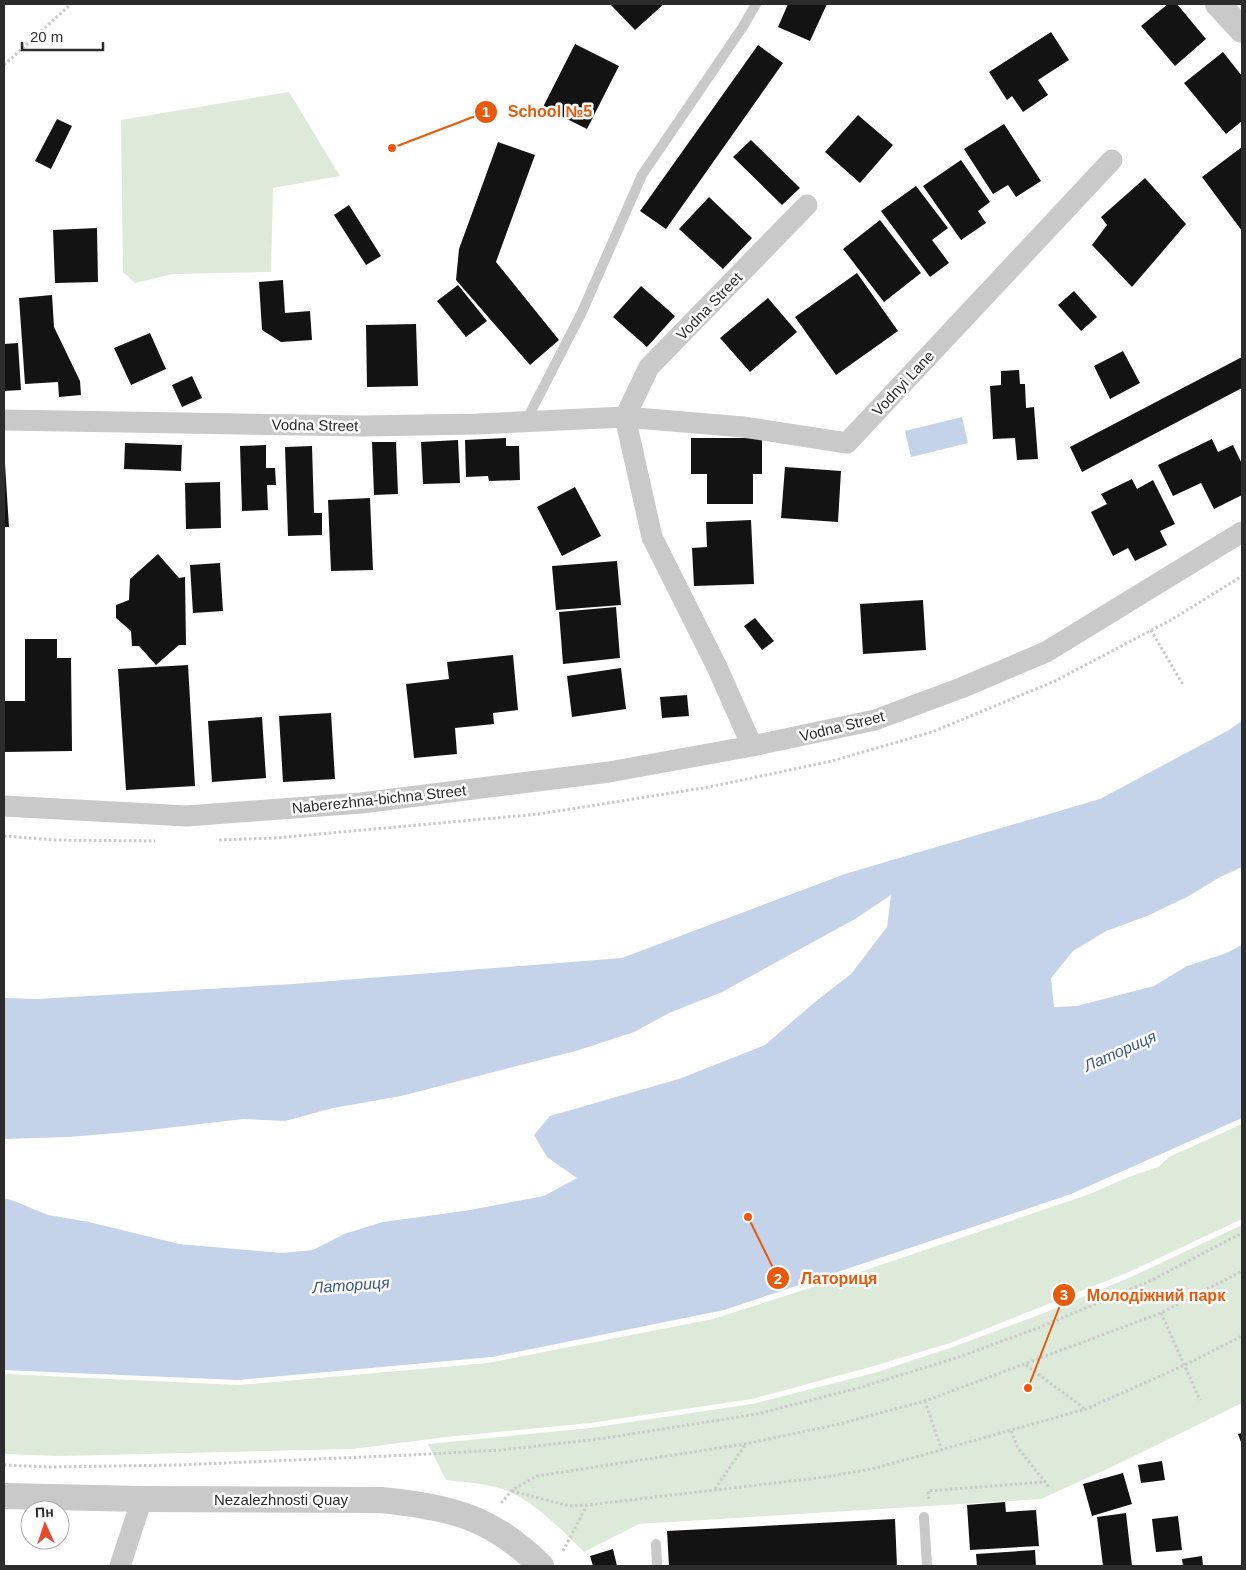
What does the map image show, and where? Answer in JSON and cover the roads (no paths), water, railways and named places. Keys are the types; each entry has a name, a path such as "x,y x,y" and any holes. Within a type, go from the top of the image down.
{"street":[{"path":"1218,4 1242,30"},
{"name":"Vodnyi Lane","path":"625,417 743,427 847,442 1112,160"},
{"name":"Vodna Street","path":"4,420 363,426 477,424 625,417 649,367 807,205"},
{"path":"625,417 652,537 718,667 752,746"},
{"name":"Vodna Street","path":"752,746 875,720 961,688 1046,652 1242,532"},
{"name":"Naberezhna-bichna Street","path":"4,806 187,816 361,803 609,772 752,746"},
{"name":"Nezalezhnosti Quay","path":"4,1496 142,1499 381,1500 417,1504 454,1511 486,1524 525,1550 550,1561"},
{"path":"120,1566 142,1499"}],"lane":[{"path":"526,421 582,312 642,174 742,28 756,4"},
{"path":"924,1517 927,1566"},
{"path":"656,1544 657,1566"}],"water":[{"path":"962,417 968,443 911,457 905,431"},
{"path":"1242,721 1242,867 1147,916 1106,931 1073,951 1051,978 1054,1007 1077,1006 1154,986 1187,966 1224,954 1242,945 1242,1118 1071,1194 724,1310 492,1357 238,1380 4,1370 4,1198 48,1215 89,1222 179,1244 281,1253 313,1250 344,1234 383,1222 464,1211 544,1196 577,1178 547,1157 534,1135 550,1116 679,1079 765,1045 851,974 887,927 891,895 855,919 722,992 669,1013 634,1032 579,1050 401,1096 333,1108 285,1121 243,1119 141,1131 68,1137 4,1139 4,998 38,999 293,984 622,958 845,874 1100,799 1229,730"}],"place":[{"name":"School №5","path":"392,148"},
{"name":"Латориця","path":"748,1217"},
{"name":"Молодіжний парк","path":"1028,1388"}]}
